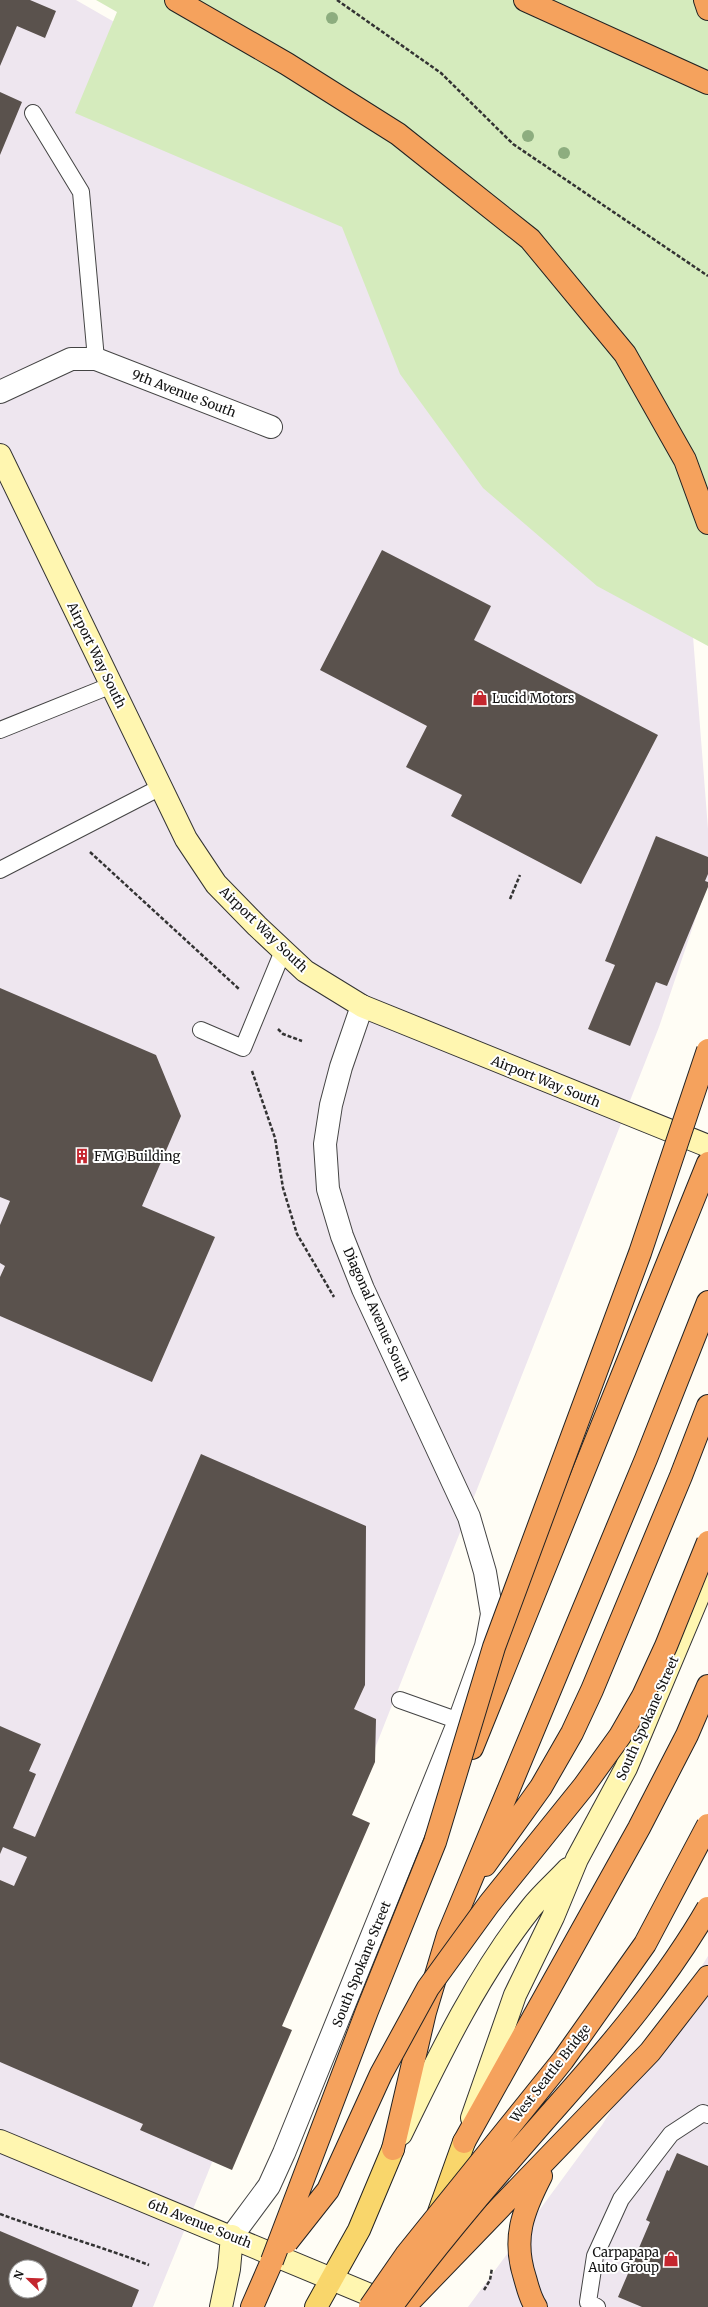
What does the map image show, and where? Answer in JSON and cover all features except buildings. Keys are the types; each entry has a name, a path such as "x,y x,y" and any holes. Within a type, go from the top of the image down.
{"highway":[{"path":"176,0 287,64 398,134 530,239 625,354 685,460 708,523"},
{"path":"705,0 708,9"},
{"path":"530,2 708,83"},
{"path":"435,1842 494,1647 640,1253 708,1050"},
{"path":"252,2307 272,2261 367,2012 708,1163"},
{"path":"393,2149 425,2012 448,1935 461,1899 646,1459 708,1302"},
{"path":"461,1899 541,1787 572,1733 681,1476 708,1406"},
{"path":"272,2261 328,2190 381,2074 439,1972 489,1904 584,1786 620,1736 643,1696 666,1646 708,1542"},
{"path":"464,2142 639,1828 687,1735 708,1686"},
{"name":"West Seattle Bridge","path":"370,2307 406,2255 563,2060 645,1944 708,1825"},
{"path":"391,2307 448,2233 623,2030 687,1941 708,1908"},
{"path":"404,2307 550,2158 650,2052 708,1976"},
{"path":"536,2307 520,2263 518,2241 521,2221 529,2199 550,2158"}],"main road":[{"name":"Airport Way South","path":"0,455 186,839 216,884 283,951 305,971 362,1006 708,1146"},
{"name":"South Spokane Street","path":"404,2307 464,2142 507,2014 534,1953 553,1917 578,1859 626,1768 708,1573"},
{"name":"South Spokane Street","path":"316,2307 359,2230 393,2149 457,2023 484,1977 532,1908 578,1859"},
{"name":"6th Avenue South","path":"0,2141 232,2236 398,2307"},
{"path":"221,2307 228,2275 232,2236"}],"street":[{"path":"0,392 71,359 96,359"},
{"name":"9th Avenue South","path":"96,359 271,427"},
{"name":"Diagonal Avenue South","path":"362,1006 341,1066 331,1105 325,1144 328,1189 342,1236 363,1289 469,1517 485,1572 492,1614"},
{"name":"South Spokane Street","path":"232,2236 258,2203 276,2174 459,1721 486,1646 492,1614"}],"lane":[{"path":"33,113 81,192 96,359"},
{"path":"0,730 112,685"},
{"path":"0,870 161,787"},
{"path":"201,1030 243,1048 283,951"},
{"path":"400,1700 459,1721"},
{"path":"587,2306 595,2256 621,2199 671,2134 703,2113 708,2116"}],"path":[{"path":"337,0 441,74 513,144 708,276"},
{"path":"70,834 180,937 228,978 283,1034 302,1041"},
{"path":"510,899 520,876"},
{"path":"243,1048 268,1114"},
{"path":"0,2214 61,2236 104,2248 149,2265"},
{"path":"484,2290 490,2280 492,2267"}],"shaded area":[{"path":"0,0 76,0 236,92 688,572 708,829 708,882 659,1027 207,2175 153,2307 0,2307"},
{"path":"708,1956 708,2307 468,2307 602,2125"}],"green space":[{"path":"96,0 708,0 708,646 597,586 483,488 400,374 342,227 75,113 117,12"}],"place":[{"name":"Lucid Motors","path":"480,698"},
{"name":"FMG Building","path":"82,1156"},
{"name":"Carpapapa Auto Group","path":"671,2259"}]}
